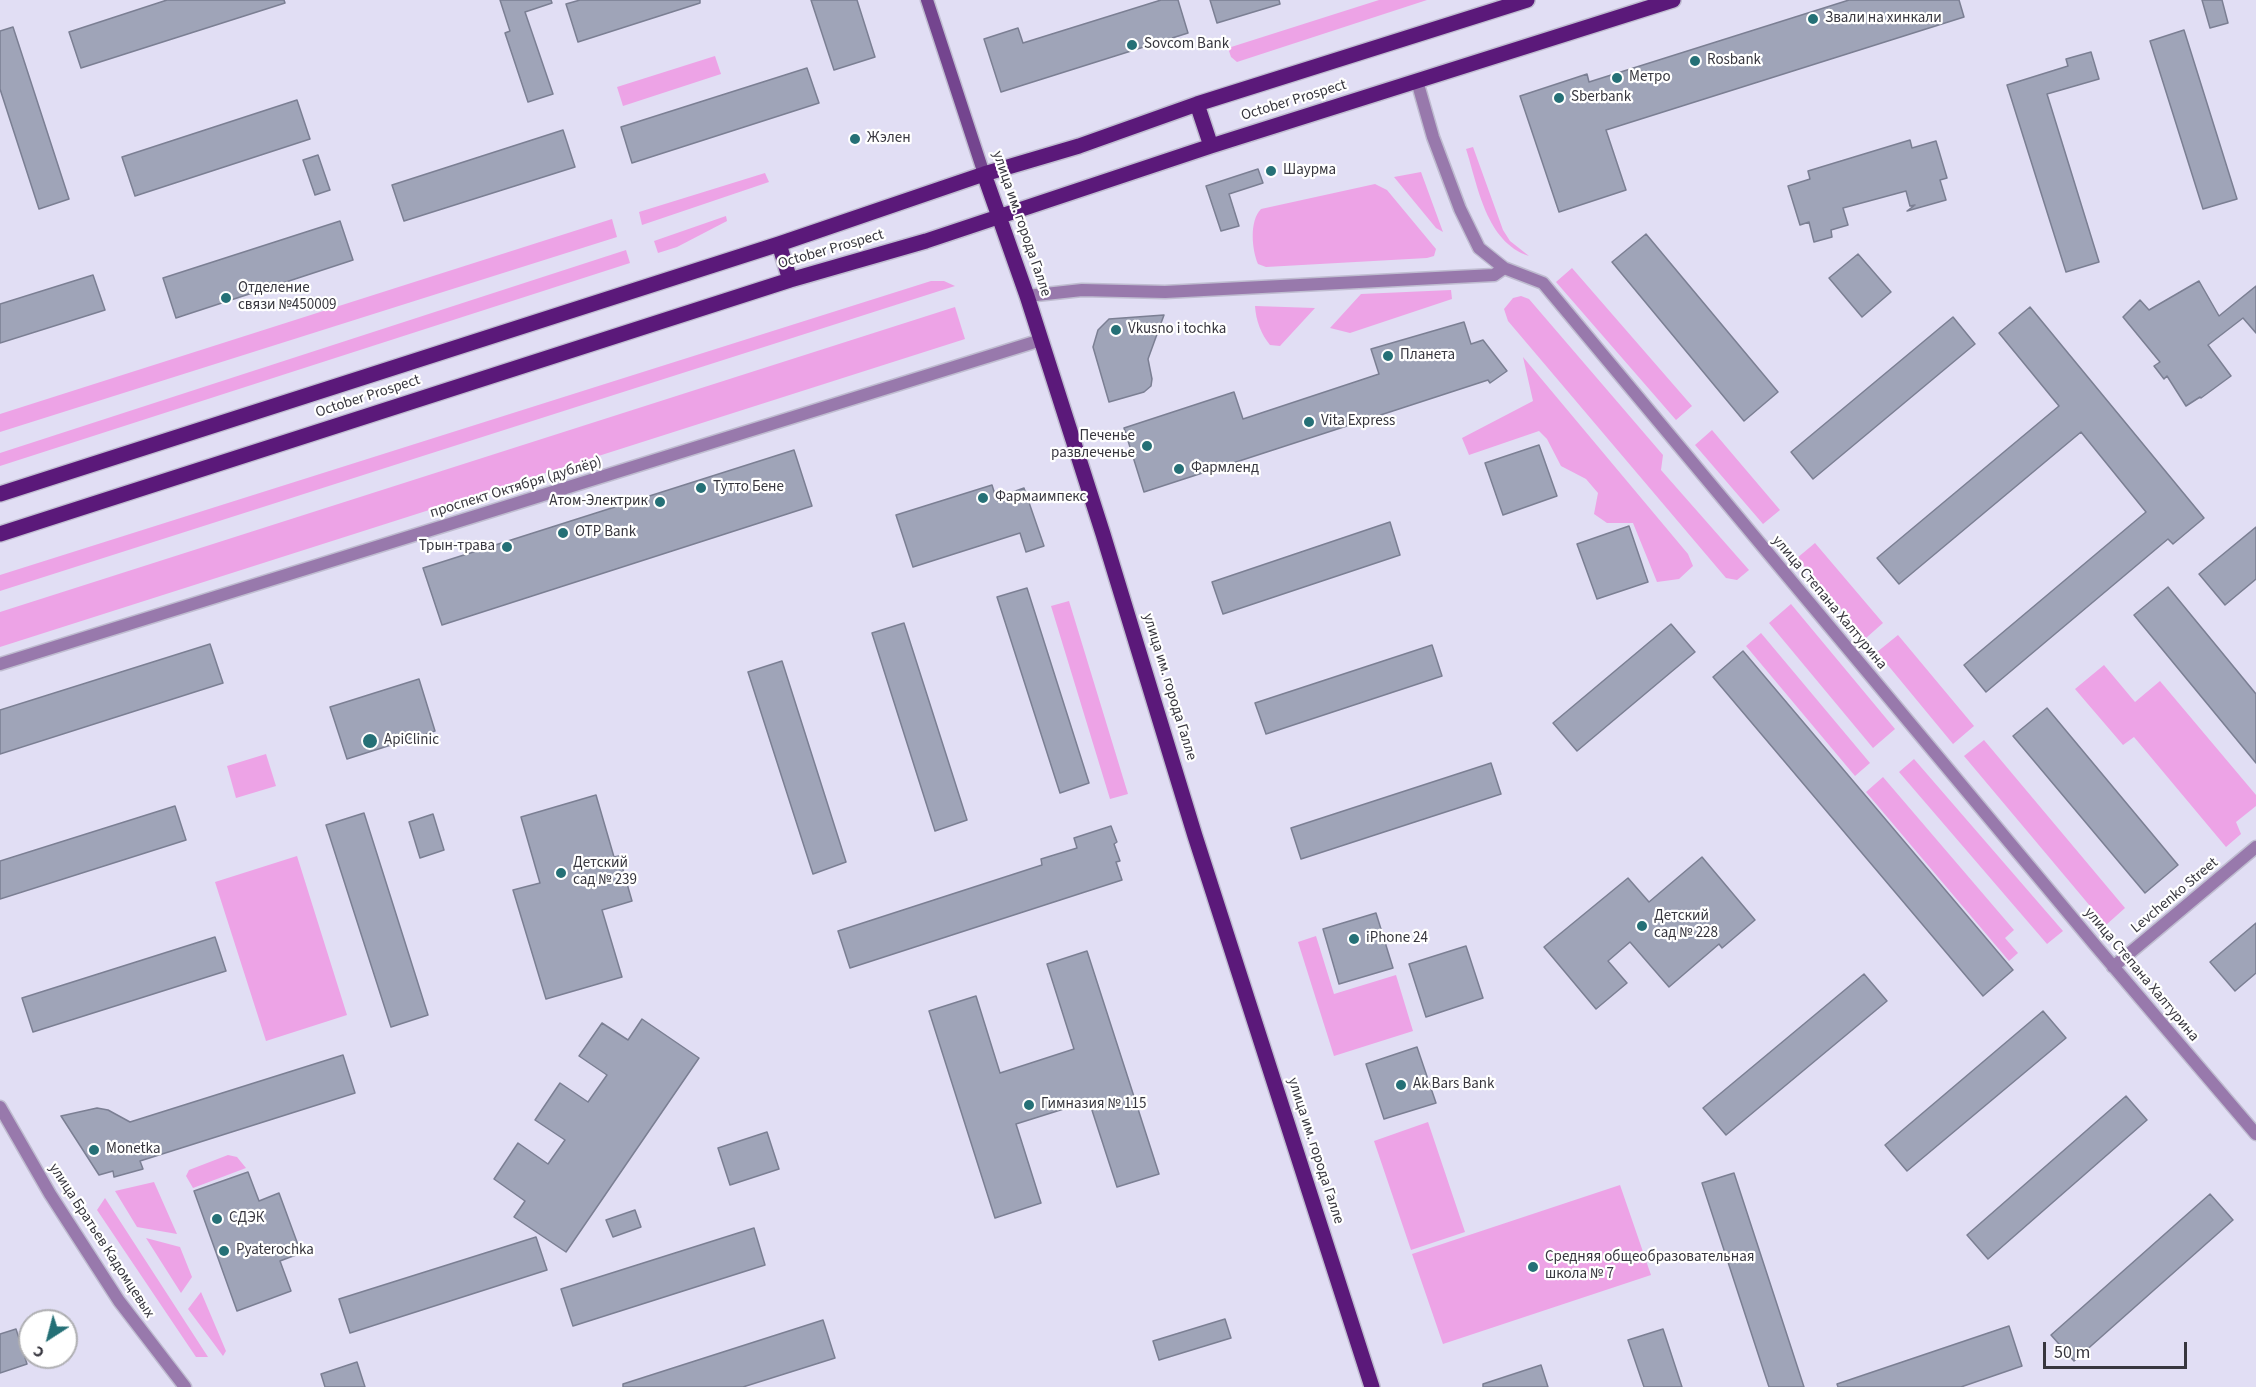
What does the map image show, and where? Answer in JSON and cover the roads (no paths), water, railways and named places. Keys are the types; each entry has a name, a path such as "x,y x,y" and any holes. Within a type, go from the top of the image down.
{"main road":[{"name":"улица им. города Галле","path":"927,0 998,216 1027,296 1103,534 1195,836 1371,1387"},
{"name":"October Prospect","path":"0,494 779,244 984,174 1079,146 1197,104 1527,0"},
{"name":"October Prospect","path":"0,534 790,280 926,241 1210,146 1673,0"},
{"path":"1197,104 1210,146"},
{"path":"779,244 790,280"}],"street":[{"name":"улица Степана Халтурина","path":"1417,81 1433,137 1468,229 1479,248 1504,268 1543,283 2113,967 2256,1134"},
{"path":"1027,296 1082,290 1165,292 1494,275 1504,268"},
{"name":"проспект Октября (дублёр)","path":"0,664 1041,340"},
{"name":"Levchenko Street","path":"2113,967 2256,847"},
{"name":"улица Братьев Кадомцевых","path":"0,1107 50,1194 120,1301 185,1387"}],"place":[{"name":"Звали на хинкали","path":"1813,19"},
{"name":"Sovcom Bank","path":"1132,45"},
{"name":"Rosbank","path":"1695,61"},
{"name":"Метро","path":"1617,78"},
{"name":"Sberbank","path":"1559,98"},
{"name":"Жэлен","path":"855,139"},
{"name":"Шаурма","path":"1271,171"},
{"name":"Отделение связи №450009","path":"226,298"},
{"name":"Vkusno i tochka","path":"1116,330"},
{"name":"Планета","path":"1388,356"},
{"name":"Vita Express","path":"1309,422"},
{"name":"Печенье развлеченье","path":"1147,446"},
{"name":"Фармленд","path":"1179,469"},
{"name":"Тутто Бене","path":"701,488"},
{"name":"Фармаимпекс","path":"983,498"},
{"name":"Атом-Электрик","path":"660,502"},
{"name":"OTP Bank","path":"563,533"},
{"name":"Трын-трава","path":"507,547"},
{"name":"ApiClinic","path":"370,741"},
{"name":"Детский сад № 239","path":"561,873"},
{"name":"Детский сад № 228","path":"1642,926"},
{"name":"iPhone 24","path":"1354,939"},
{"name":"Ak Bars Bank","path":"1401,1085"},
{"name":"Гимназия № 115","path":"1029,1105"},
{"name":"Monetka","path":"94,1150"},
{"name":"СДЭК","path":"217,1219"},
{"name":"Pyaterochka","path":"224,1251"},
{"name":"Средняя общеобразовательная школа № 7","path":"1533,1267"}]}
